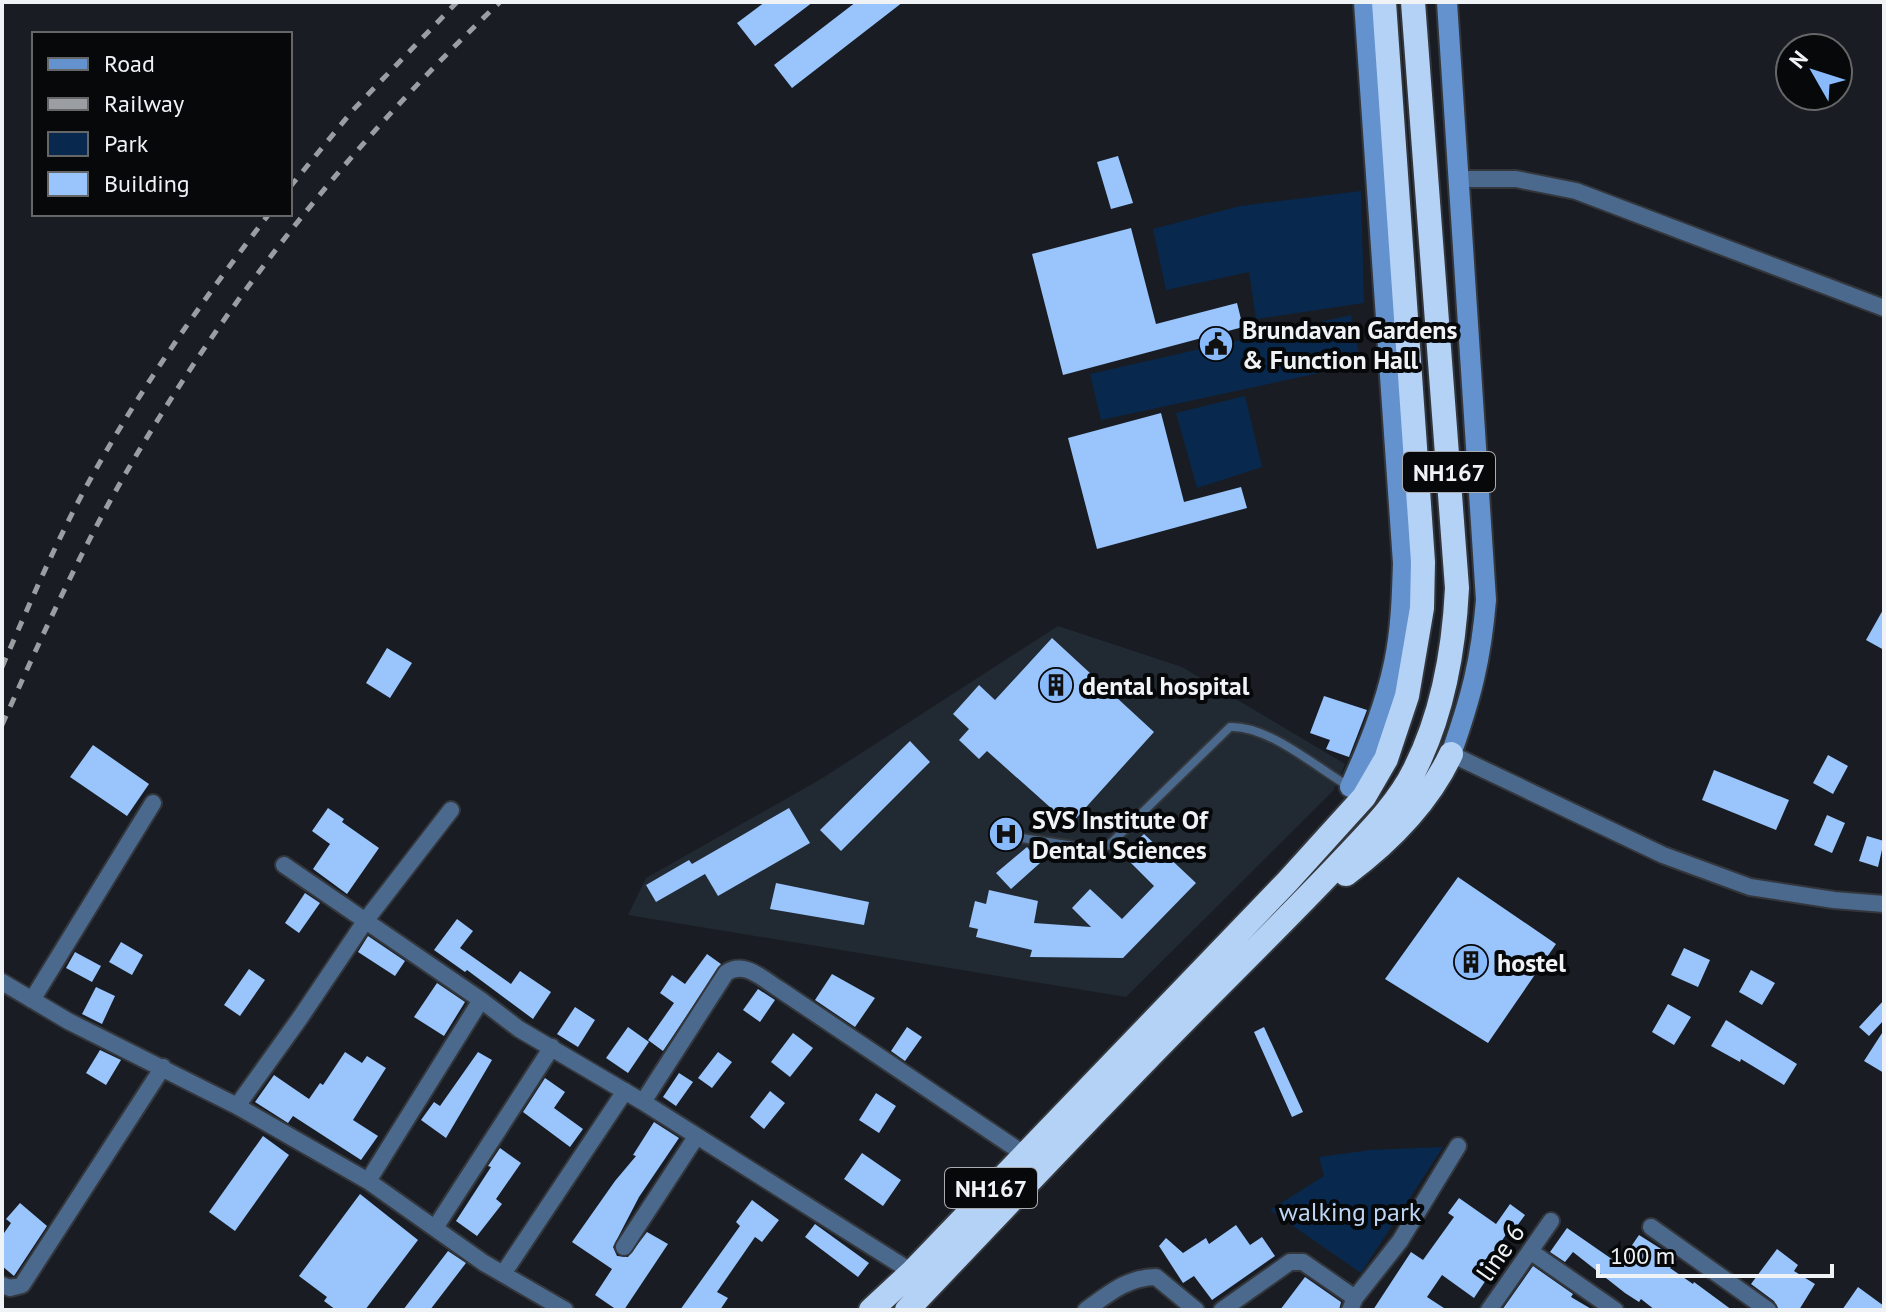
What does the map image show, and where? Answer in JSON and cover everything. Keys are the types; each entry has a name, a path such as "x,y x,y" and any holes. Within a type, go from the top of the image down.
{"highway":[{"name":"NH167","path":"907,1310 1118,1073 1172,1017 1364,797 1386,759 1407,696 1416,656 1422,608 1423,562 1384,2"},
{"name":"NH167","path":"1172,1017 1305,899 1386,812 1415,770 1442,700 1455,624 1457,588 1413,2"},
{"path":"1305,899 1347,873 1396,833 1429,792 1451,754"},
{"path":"1287,882 1350,787"},
{"name":"NH167","path":"871,1310 912,1272 1024,1154 1118,1073"}],"street":[{"path":"1350,787 1368,746 1395,663 1401,621 1403,563 1364,2"},
{"path":"1447,2 1486,600 1483,644 1473,691 1451,754 1663,855 1750,887 1884,904"},
{"path":"1459,179 1516,179 1576,191 1884,308"},
{"path":"32,1000 153,803"},
{"path":"237,1106 366,920 451,810"},
{"path":"284,865 519,1029 643,1102 912,1272"},
{"path":"643,1102 726,973 739,967 746,968 779,989 1024,1154"},
{"path":"2,982 237,1106 368,1181 503,1274 565,1310"},
{"path":"368,1181 481,1000"},
{"path":"435,1228 552,1047"},
{"path":"2,1285 10,1288 22,1285 163,1067"},
{"path":"503,1274 625,1091"},
{"path":"624,1247 696,1137"},
{"path":"1222,1310 1290,1262 1303,1262 1353,1304 1400,1241 1458,1146"},
{"name":"line 6","path":"1489,1310 1551,1221"},
{"path":"1651,1227 1768,1310"},
{"path":"1530,1251 1615,1310"},
{"path":"1086,1310 1118,1287 1139,1277 1156,1277 1196,1310"}],"lane":[{"path":"1022,838 1093,849 1109,845 1230,727 1268,735 1350,787"}],"shaded area":[{"name":"SVS Institute Of Dental Sciences","path":"1058,626 1182,667 1345,764 1333,791 1126,997 628,915 646,878 821,779"}],"green space":[{"path":"1361,191 1364,303 1256,319 1249,272 1166,290 1153,229 1240,206"},
{"path":"1351,315 1361,364 1101,420 1090,374"},
{"path":"1245,396 1262,467 1197,488 1176,413"},
{"name":"walking park","path":"1443,1147 1361,1273 1270,1210 1324,1176 1319,1157 1370,1150"}],"building":[{"path":"765,2 813,2 755,46 737,23"},
{"path":"856,2 903,2 792,88 774,65"},
{"path":"1118,156 1133,203 1111,209 1097,162"},
{"path":"1131,228 1156,324 1237,303 1243,327 1063,375 1032,254"},
{"path":"1161,413 1184,502 1241,487 1247,508 1097,549 1068,438"},
{"path":"1884,608 1884,650 1866,640"},
{"name":"dental hospital","path":"1052,638 1154,732 1070,825 987,751 979,759 959,740 969,729 953,714 979,685 995,700"},
{"path":"387,648 412,663 390,698 366,683"},
{"path":"1324,696 1367,710 1349,757 1326,749 1330,740 1310,733"},
{"path":"910,741 930,762 841,851 820,830"},
{"path":"93,745 149,784 127,816 70,777"},
{"path":"1828,755 1848,766 1833,794 1813,783"},
{"path":"1714,770 1789,800 1776,830 1702,800"},
{"path":"328,808 379,848 347,894 313,869 330,844 312,831"},
{"path":"789,808 810,843 718,896 705,874 656,902 646,885 689,860 692,864"},
{"path":"1827,815 1845,823 1832,853 1814,845"},
{"path":"1144,834 1196,883 1123,958 1030,957 1032,950 976,937 978,929 969,927 975,901 986,904 989,890 1038,901 1034,923 1091,927 1072,908 1090,889 1122,919 1154,886 1123,855"},
{"path":"1867,836 1884,841 1878,867 1859,861"},
{"path":"1027,847 1040,863 1011,889 996,873"},
{"name":"hostel","path":"1458,877 1556,944 1488,1043 1385,979"},
{"path":"776,883 869,902 864,925 770,909"},
{"path":"305,893 320,903 299,933 285,923"},
{"path":"457,919 473,931 460,948 511,984 520,971 551,992 533,1019 467,970 465,972 434,950"},
{"path":"368,936 405,961 395,976 358,952"},
{"path":"121,942 143,955 132,975 109,962"},
{"path":"1684,948 1710,960 1698,987 1671,975"},
{"path":"75,952 101,966 92,982 66,968"},
{"path":"707,954 721,964 663,1051 648,1040 674,1003 660,993 672,975 685,984"},
{"path":"249,969 265,980 240,1016 224,1005"},
{"path":"1751,970 1775,983 1762,1005 1739,992"},
{"path":"832,974 875,998 855,1027 815,1000"},
{"path":"437,983 465,1002 444,1036 414,1017"},
{"path":"96,987 115,996 102,1024 82,1014"},
{"path":"758,989 775,1000 760,1022 743,1010"},
{"path":"1884,1000 1884,1020 1869,1036 1859,1027"},
{"path":"1668,1004 1691,1017 1674,1045 1652,1032"},
{"path":"575,1007 595,1020 578,1047 557,1034"},
{"path":"1726,1020 1797,1064 1784,1085 1741,1059 1740,1062 1711,1046"},
{"path":"628,1027 649,1042 628,1073 606,1058"},
{"path":"907,1027 922,1037 905,1061 891,1051"},
{"path":"1264,1027 1303,1112 1292,1117 1254,1032"},
{"path":"1884,1030 1884,1073 1864,1061"},
{"path":"793,1033 813,1048 790,1077 771,1062"},
{"path":"100,1050 121,1060 106,1085 86,1073"},
{"path":"345,1052 362,1063 367,1056 386,1068 353,1120 378,1136 361,1160 293,1116 288,1123 255,1102 274,1075 309,1099 320,1083 323,1085"},
{"path":"478,1052 492,1060 446,1138 421,1120 434,1102 440,1106"},
{"path":"718,1052 732,1062 712,1088 698,1078"},
{"path":"679,1073 693,1082 676,1106 663,1097"},
{"path":"545,1078 565,1092 554,1108 583,1129 570,1147 523,1112"},
{"path":"770,1091 785,1103 764,1129 750,1117"},
{"path":"876,1093 896,1106 879,1133 859,1120"},
{"path":"654,1122 679,1138 639,1197 613,1247 617,1256 628,1257 647,1232 668,1244 624,1310 617,1310 595,1295 612,1269 572,1242 636,1156 633,1155"},
{"path":"263,1136 289,1155 235,1231 209,1212"},
{"path":"500,1148 521,1163 496,1199 502,1204 477,1236 456,1221"},
{"path":"862,1153 901,1180 883,1206 844,1179"},
{"path":"360,1194 418,1240 365,1310 336,1310 324,1301 327,1297 299,1276"},
{"path":"1459,1198 1496,1224 1510,1204 1525,1215 1517,1226 1513,1224 1495,1251 1502,1256 1474,1298 1442,1275 1427,1297 1447,1310 1373,1310 1411,1252 1423,1260 1454,1217 1448,1213"},
{"path":"752,1200 779,1220 762,1242 755,1237 717,1292 728,1298 720,1310 680,1310 740,1226 736,1222"},
{"path":"20,1203 47,1226 14,1276 2,1266 2,1236 11,1223 6,1219"},
{"path":"815,1224 869,1263 858,1277 805,1237"},
{"path":"1236,1225 1250,1245 1262,1237 1275,1256 1212,1300 1194,1276 1183,1283 1159,1246 1166,1238 1183,1253 1206,1238 1209,1244"},
{"path":"1567,1228 1619,1264 1639,1235 1677,1259 1670,1268 1732,1310 1655,1310 1641,1299 1639,1302 1625,1293 1573,1252 1565,1262 1550,1252"},
{"path":"1777,1249 1798,1265 1794,1271 1815,1284 1799,1310 1779,1310 1774,1301 1751,1284"},
{"path":"448,1251 466,1263 430,1310 403,1310"},
{"path":"1533,1266 1573,1294 1571,1297 1593,1310 1502,1310"},
{"path":"1305,1277 1341,1302 1339,1310 1280,1310"},
{"path":"1858,1287 1884,1306 1884,1310 1842,1310"}],"railway":[{"path":"292,185 353,110 457,2"},
{"path":"2,725 95,528 150,432 238,300 336,175 443,58 500,2"},
{"path":"2,667 67,524 131,410 175,343 268,216"}],"place":[{"name":"Brundavan Gardens & Function Hall","path":"1216,344"},
{"name":"dental hospital","path":"1056,685"},
{"name":"SVS Institute Of Dental Sciences","path":"1006,834"},
{"name":"hostel","path":"1471,962"}]}
